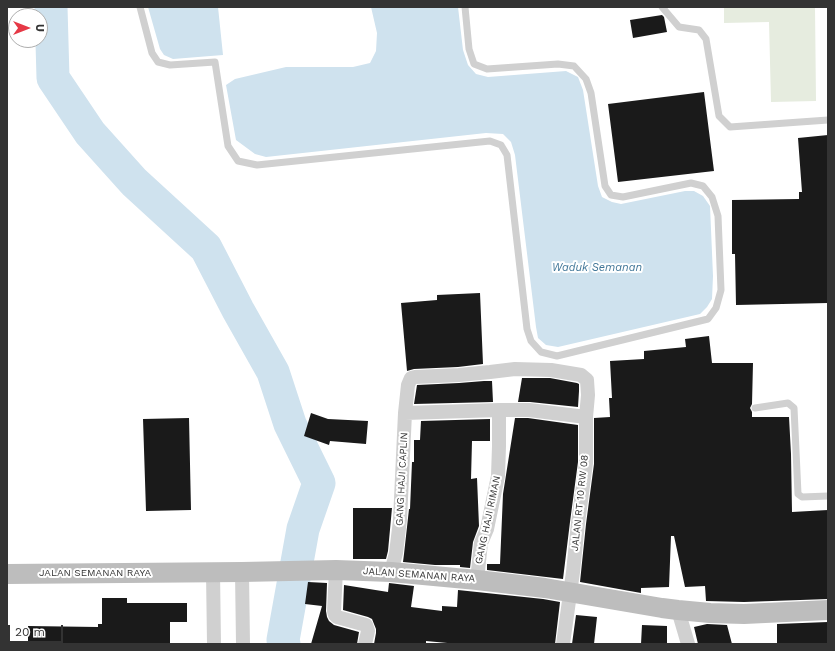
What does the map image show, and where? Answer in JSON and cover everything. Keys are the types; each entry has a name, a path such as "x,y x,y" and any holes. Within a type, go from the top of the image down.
{"street":[{"name":"JALAN RT 10 RW 08","path":"408,385 411,378 415,377 458,375 514,369 551,370 582,375 587,380 586,463 564,644"},
{"name":"GANG HAJI CAPLIN","path":"391,572 396,553 400,520 405,413 408,385"},
{"name":"GANG HAJI RIMAN","path":"477,580 481,544 487,529 498,476 499,410"},
{"path":"405,413 528,410 586,417"},
{"path":"336,570 335,615 337,617 366,625 368,631 365,644"},
{"name":"JALAN SEMANAN RAYA","path":"7,574 336,570 391,572 545,588 662,608 710,613 744,614 828,610"},
{"path":"213,572 214,644"},
{"path":"242,572 243,644"},
{"path":"678,610 688,644"}],"lane":[{"path":"140,7 152,53 158,62 170,65 215,62 228,146 238,162 257,165 490,141 501,145 507,155 527,329 531,341 541,352 557,356 708,319 716,308 721,290 718,216 712,197 703,186 691,183 623,197 611,195 605,186 591,93 586,79 574,66 558,64 487,70 474,64 470,49 466,7"},
{"path":"662,7 679,26 699,30 706,39 719,116 730,127 828,120"},
{"path":"755,408 788,403 794,408 798,494 802,497 828,496"}],"shaded area":[{"path":"724,7 815,7 816,101 771,102 769,22 724,23"}],"water":[{"path":"148,7 218,7 223,55 173,59 164,55 160,49"},
{"name":"Waduk Semanan","path":"371,7 458,7 463,50 468,65 476,74 488,77 566,71 578,77 583,90 598,186 602,197 612,202 621,204 685,191 694,191 703,196 710,206 713,276 712,299 707,307 700,314 558,347 546,345 538,338 536,327 515,155 511,142 503,134 486,133 266,157 255,154 236,140 226,85 235,79 286,67 353,67 370,63 376,51 377,33"}],"building":[{"path":"662,15 664,17 667,32 633,38 630,20"},
{"path":"704,92 714,171 618,182 608,104"},
{"path":"828,135 828,303 736,305 735,254 732,254 732,200 799,199 799,192 802,192 798,138"},
{"path":"480,293 483,364 414,369 407,371 401,303 437,300 437,295"},
{"path":"709,336 712,363 753,363 752,404 750,408 752,417 789,417 792,512 828,510 828,599 744,602 706,601 705,586 685,587 674,536 671,536 669,587 641,588 641,593 580,582 594,464 594,418 610,417 609,398 612,398 610,361 644,359 644,351 686,347 685,339"},
{"path":"522,378 550,378 579,384 578,407 518,402"},
{"path":"492,381 493,402 414,404 417,385"},
{"path":"311,413 328,419 368,421 366,444 330,441 329,445 304,436"},
{"path":"189,418 191,510 146,511 143,419"},
{"path":"515,418 528,418 578,425 578,462 563,579 487,570 487,564 500,564 503,494"},
{"path":"490,419 490,441 472,441 471,479 477,478 479,526 473,542 470,568 460,567 460,565 435,565 403,562 410,509 412,462 414,462 414,440 420,440 421,421"},
{"path":"353,508 392,508 386,559 353,559"},
{"path":"308,582 327,583 327,617 334,625 359,632 357,644 311,644 322,606 305,604"},
{"path":"389,583 414,586 411,607 442,611 442,606 457,607 458,590 560,602 555,644 458,644 426,641 426,644 374,644 376,629 372,619 343,610 344,585 388,592"},
{"path":"102,598 127,598 127,603 187,603 187,622 170,622 170,644 28,644 28,626 98,627 98,624 102,624"},
{"path":"576,615 597,617 594,644 572,644"},
{"path":"828,622 828,644 777,644 777,624"},
{"path":"707,624 727,625 732,644 698,644 694,627"},
{"path":"642,625 667,626 667,644 641,644"}],"waterway":[{"path":"51,7 53,78 90,133 134,182 206,248 238,310 273,372 290,424 319,483 303,529 283,640 284,644"}]}
